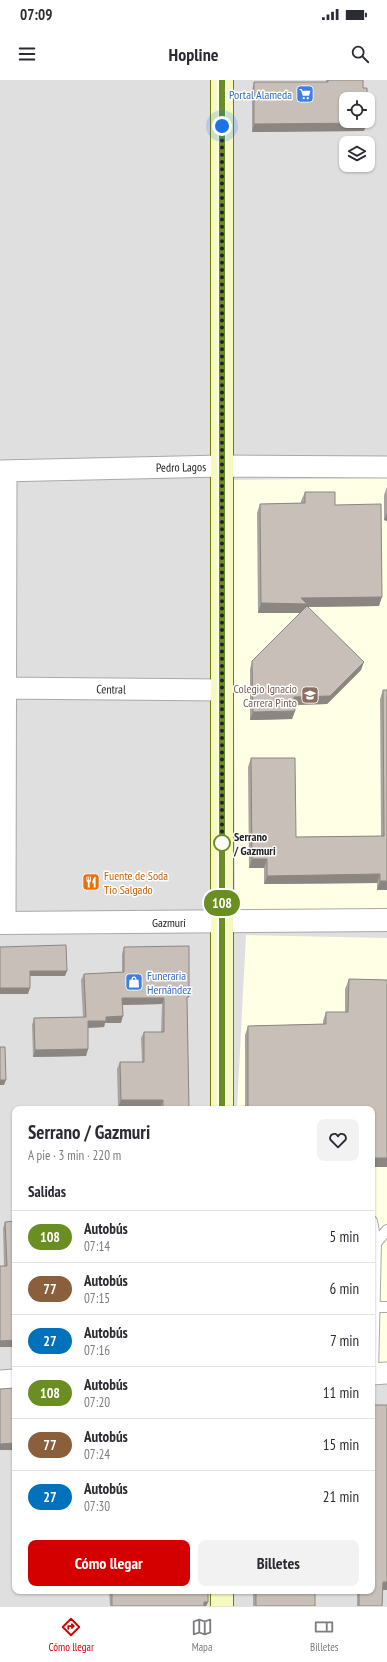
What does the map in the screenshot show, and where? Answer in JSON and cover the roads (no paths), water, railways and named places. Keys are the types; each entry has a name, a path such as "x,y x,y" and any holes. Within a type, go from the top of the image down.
{"main road":[{"path":"222,80 222,1106"},
{"path":"222,1594 222,1606"}],"street":[{"name":"Pedro Lagos","path":"3,471 222,466 387,467"},
{"path":"2,923 3,471"},
{"name":"Central","path":"3,688 222,690"},
{"name":"Gazmuri","path":"2,923 387,920"},
{"path":"0,1380 12,1380"}],"lane":[{"path":"376,1243 387,1230"},
{"path":"375,1238 377,1374"},
{"path":"375,1307 387,1307"}],"place":[{"name":"Portal Alameda","path":"305,94"},
{"name":"Colegio Ignacio Carrera Pinto","path":"310,695"},
{"name":"Serrano / Gazmuri","path":"222,843"},
{"name":"Fuente de Soda Tio Salgado","path":"91,882"},
{"name":"Funeraria Hernández","path":"134,982"}]}
